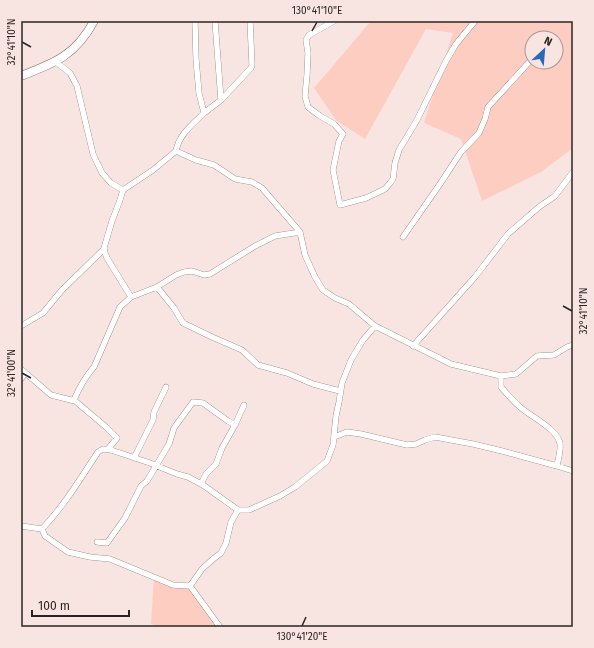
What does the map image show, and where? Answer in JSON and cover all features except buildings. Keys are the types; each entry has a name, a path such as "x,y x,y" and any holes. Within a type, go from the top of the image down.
{"street":[{"path":"21,76 56,62 66,55 79,44 94,21"},
{"path":"195,21 199,93 204,113"},
{"path":"216,21 221,100"},
{"path":"131,297 107,258 104,250 123,190 153,170 176,151 184,133 204,113 221,100 251,68 250,21"},
{"path":"334,21 309,36 306,40 308,53 305,96 308,107 334,124 343,134 339,141 333,170 340,205 366,198 385,189 390,184 393,179 394,163 399,150 417,120 456,44 475,21"},
{"path":"56,62 70,73 77,86 93,154 102,173 111,183 123,190"},
{"path":"403,237 461,152 479,134 488,107 524,68"},
{"path":"176,151 196,160 214,165 235,179 252,182 262,188 300,232 305,255 314,277 323,290 349,304 375,326 413,346 451,364 501,376 516,374 537,356 554,355 567,346 573,345"},
{"path":"413,346 474,277 508,234 539,207 555,196 573,172"},
{"path":"75,401 74,400 78,390 94,367 120,307 131,297 157,287 176,275 184,272 192,271 204,275 210,274 255,246 275,236 300,232"},
{"path":"21,326 43,313 62,290 104,250"},
{"path":"157,287 174,308 183,323 242,350 258,365 286,373 313,384 340,391"},
{"path":"42,529 66,501 98,452 103,449 108,449 188,477 203,485 238,510 249,510 254,508 295,487 327,461 333,445 342,382 351,360 363,340 375,326"},
{"path":"21,379 23,371 51,395 75,401 117,438 108,449"},
{"path":"501,376 501,387 509,397 552,431 558,438 560,445 557,466"},
{"path":"134,458 153,420 154,412 166,387"},
{"path":"97,542 107,543 125,518 142,486 169,444 174,428 193,402 204,403 235,425"},
{"path":"201,484 206,474 216,464 222,448 244,405"},
{"path":"334,437 347,432 407,445 416,444 435,437 473,444 573,471"},
{"path":"190,586 202,569 221,553 226,543 231,522 238,510"},
{"path":"21,526 42,529"},
{"path":"42,529 45,536 68,552 90,557 110,558 173,585 190,586"},
{"path":"190,586 220,627"}],"shaded area":[{"path":"371,21 573,21 573,148 541,172 482,201 461,139 424,123 453,33 426,29 365,139 336,120 314,88"},
{"path":"154,577 173,585 190,586 220,627 159,627 151,624"}]}
